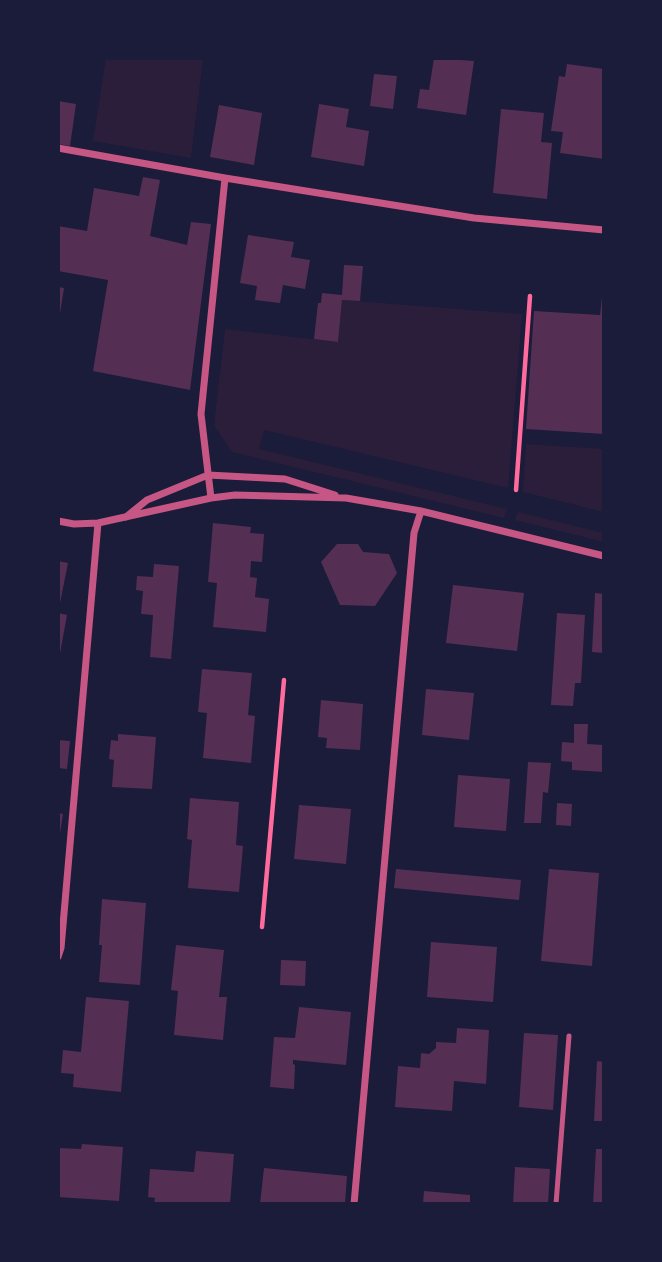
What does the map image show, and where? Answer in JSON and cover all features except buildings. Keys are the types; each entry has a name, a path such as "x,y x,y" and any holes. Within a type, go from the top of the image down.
{"street":[{"path":"58,148 474,218 604,230"},
{"path":"211,498 201,414 225,178"},
{"path":"124,519 147,500 208,475 285,479 346,498"},
{"path":"58,521 75,524 98,523 211,498 276,495 346,498 421,510 604,556"},
{"path":"354,1204 414,533 421,510"},
{"path":"58,957 62,938 98,523"}],"lane":[{"path":"556,1204 569,1036"}],"path":[{"path":"516,491 530,296"},
{"path":"262,927 284,680"}],"shaded area":[{"path":"106,58 203,58 191,158 93,141"},
{"path":"342,300 522,314 508,488 264,430 259,449 507,509 504,518 232,452 214,425 225,329 338,342"},
{"path":"526,444 604,449 604,512 523,492"},
{"path":"518,512 604,533 604,542 515,520"}]}
